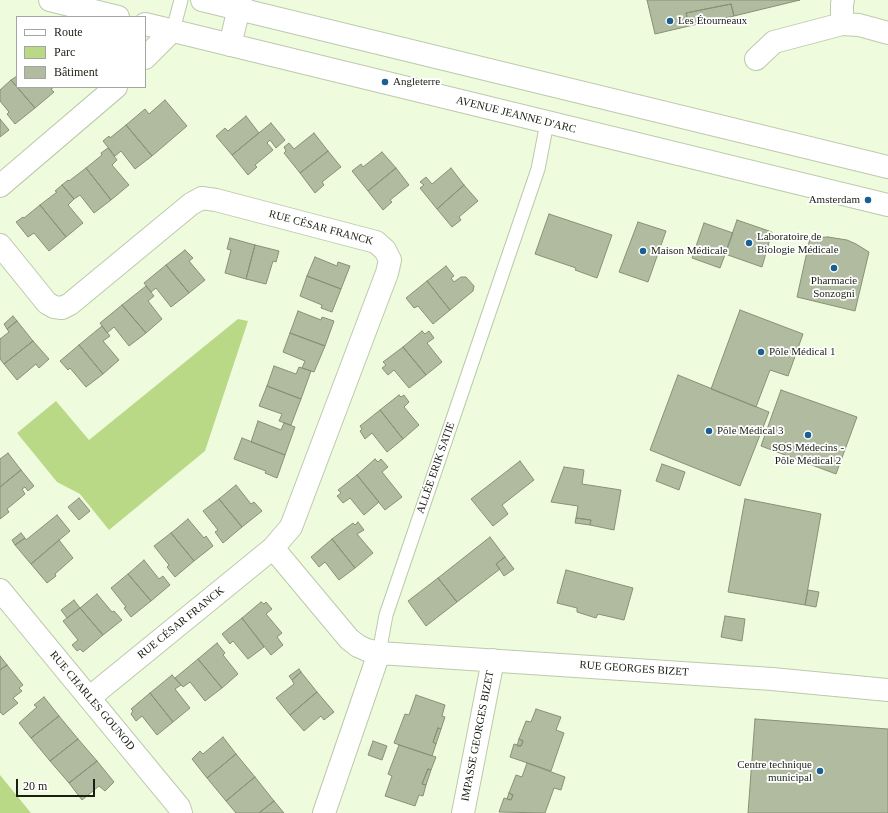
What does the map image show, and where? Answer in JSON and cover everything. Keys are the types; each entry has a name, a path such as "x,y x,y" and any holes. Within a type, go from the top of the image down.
{"street":[{"path":"50,0 114,16"},
{"path":"202,0 239,4 888,167"},
{"path":"842,24 843,0"},
{"path":"230,44 239,4"},
{"name":"AVENUE JEANNE D'ARC","path":"146,24 546,123 888,205"},
{"path":"756,59 774,42 842,24 859,25 888,33"},
{"path":"146,57 173,30"},
{"path":"0,186 115,88"},
{"name":"RUE CÉSAR FRANCK","path":"0,245 47,302 54,307 62,308 70,304 191,204 202,198 216,200 376,242 385,250 390,260 387,273 291,527 273,548 90,698"},
{"path":"273,548 349,639 358,646 379,653"},
{"name":"RUE CHARLES GOUNOD","path":"0,590 179,807 181,813"},
{"name":"RUE GEORGES BIZET","path":"379,653 772,679 888,690"},
{"name":"ALLÉE ERIK SATIE","path":"324,813 379,653"},
{"name":"IMPASSE GEORGES BIZET","path":"463,813 493,660"}],"lane":[{"path":"173,30 181,0"},
{"name":"ALLÉE ERIK SATIE","path":"379,653 386,615 538,169 546,123"}],"green space":[{"path":"238,319 248,321 205,451 109,530 80,494 57,482 17,433 56,401 89,440"},
{"path":"0,775 31,813 0,813"}],"building":[{"name":"Les Étourneaux","path":"647,0 800,0 734,16 731,4 686,13 689,26 655,34"},
{"path":"731,4 734,16 689,26 686,13"},
{"path":"16,77 16,86 11,80"},
{"path":"11,80 16,88 18,88 35,108 15,124 7,114 9,112 0,101 0,90"},
{"path":"18,88 52,88 51,89 54,92 35,108"},
{"path":"165,100 187,126 152,156 126,125 145,109 149,114"},
{"path":"246,116 259,133 232,155 216,136 225,128 228,131"},
{"path":"0,119 9,130 0,137"},
{"path":"271,123 285,140 276,148 270,140 267,143 273,150 255,165 257,167 248,175 232,155"},
{"path":"126,125 152,156 135,169 121,151 115,156 103,141 109,136 110,138"},
{"path":"314,133 328,151 300,173 284,153 286,151 284,147 289,143 294,149"},
{"path":"108,148 117,160 112,165 129,185 111,200 86,168"},
{"path":"328,151 341,167 322,182 324,185 315,193 300,173"},
{"path":"382,152 396,168 368,191 352,171 361,164 363,167"},
{"path":"86,168 111,200 94,213 80,195 74,199 62,185"},
{"path":"396,168 409,185 390,200 392,202 383,210 368,191"},
{"path":"451,168 464,185 437,209 420,188 424,185 420,182 426,177 432,184"},
{"path":"62,185 74,199 68,205 83,223 66,237 40,205 57,192 55,191"},
{"path":"464,185 478,201 459,217 461,220 452,227 437,209"},
{"path":"40,205 66,237 49,251 34,233 28,237 16,222 23,217 24,218"},
{"path":"549,214 612,235 597,278 575,270 576,268 535,254"},
{"name":"Laboratoire de Biologie Médicale","path":"737,220 772,232 762,267 725,254"},
{"name":"Maison Médicale","path":"638,222 666,231 648,282 619,272"},
{"path":"704,223 733,233 720,268 692,258"},
{"name":"Pharmacie Sonzogni","path":"828,237 847,240 869,252 855,311 797,297 810,238"},
{"path":"230,238 255,245 246,279 225,273 231,250 227,249"},
{"path":"255,245 279,251 276,262 273,261 266,284 246,279"},
{"path":"185,250 193,258 189,261 205,280 189,293 166,265"},
{"path":"315,257 337,266 338,262 350,266 341,289 307,276"},
{"path":"166,265 189,293 171,307 156,288 151,292 144,283"},
{"path":"446,266 454,276 451,278 454,282 461,277 466,277 474,286 473,291 450,310 427,281"},
{"path":"307,276 341,289 332,312 321,308 322,305 300,296"},
{"path":"427,281 450,310 433,324 418,306 414,308 406,298"},
{"path":"146,286 154,296 148,301 162,319 146,333 122,305"},
{"path":"122,305 146,333 129,346 114,327 107,333 100,323"},
{"name":"Pôle Médical 1","path":"740,310 803,334 788,376 770,370 756,407 711,389"},
{"path":"298,311 321,320 322,317 334,321 325,346 290,333"},
{"path":"13,316 17,321 7,329 4,324"},
{"path":"17,321 33,341 4,364 0,359 0,339 9,332 7,329"},
{"path":"102,326 110,336 103,341 119,360 103,374 79,345"},
{"path":"422,331 425,334 429,331 434,338 427,343 442,362 426,375 403,347"},
{"path":"290,333 325,346 314,372 302,368 305,361 283,352"},
{"path":"33,341 49,359 39,368 36,364 17,380 4,364"},
{"path":"79,345 103,374 86,387 70,368 68,370 60,361"},
{"path":"403,347 426,375 409,388 394,370 388,375 382,368 386,365 383,362"},
{"path":"274,366 296,374 299,367 311,371 301,399 267,386"},
{"name":"Pôle Médical 3","path":"678,375 769,412 740,486 650,450"},
{"path":"267,386 301,399 291,425 279,421 282,414 259,406"},
{"name":"SOS Médecins - Pôle Médical 2","path":"781,390 857,417 836,474 761,446"},
{"path":"399,395 401,397 404,395 409,402 404,407 419,425 403,439 380,410"},
{"path":"380,410 403,439 387,452 372,433 365,439 360,431 362,429 360,426"},
{"path":"258,421 281,430 284,423 295,427 285,455 251,442"},
{"path":"242,438 285,455 277,478 265,473 266,471 234,459"},
{"path":"8,453 21,470 0,487 0,459"},
{"path":"375,459 378,462 381,459 388,467 382,472 402,497 385,510 357,475"},
{"path":"520,461 534,480 502,505 508,514 493,526 471,499"},
{"path":"662,464 685,472 679,490 656,481"},
{"path":"564,467 584,470 582,484 621,490 614,530 590,525 591,520 576,518 578,506 551,502"},
{"path":"21,470 34,486 28,491 25,487 22,489 25,494 7,509 9,512 0,519 0,487"},
{"path":"357,475 379,502 364,515 350,498 343,503 337,496 341,493 338,490"},
{"path":"236,485 251,504 254,502 262,511 242,527 219,499"},
{"path":"79,498 90,511 79,520 68,507"},
{"path":"219,499 242,527 223,543 215,532 218,530 203,511"},
{"path":"745,499 821,514 805,605 728,592"},
{"path":"57,515 70,531 31,564 15,545 25,538 26,540"},
{"path":"576,518 591,520 590,525 575,523"},
{"path":"188,519 204,538 206,536 213,546 194,561 171,533"},
{"path":"358,522 364,530 357,534 373,553 355,568 332,539 353,523 355,525"},
{"path":"21,533 25,538 15,545 12,540"},
{"path":"171,533 194,561 175,577 167,567 169,565 154,546"},
{"path":"490,537 505,557 496,564 500,569 457,602 438,578"},
{"path":"332,539 355,568 339,580 325,562 319,567 311,557"},
{"path":"59,540 73,558 47,583 31,564"},
{"path":"505,557 514,569 504,576 496,564"},
{"path":"144,560 159,579 163,576 170,585 151,601 128,574"},
{"path":"566,570 633,588 624,620 598,614 596,618 577,612 577,608 557,603"},
{"path":"128,574 151,601 131,617 124,608 126,607 111,588"},
{"path":"438,578 457,602 426,626 408,601"},
{"path":"808,590 819,592 816,607 805,605"},
{"path":"97,594 112,612 114,611 122,620 103,635 80,608"},
{"path":"74,600 80,608 67,618 61,610"},
{"path":"261,602 264,604 266,602 272,609 266,614 282,633 277,637 283,645 271,655 242,618"},
{"path":"80,608 103,635 83,652 80,649 77,651 72,645 78,640 63,621"},
{"path":"725,616 745,619 742,641 721,637"},
{"path":"242,618 264,647 248,659 233,641 230,644 222,634"},
{"path":"217,643 225,653 223,655 238,674 222,688 198,659"},
{"path":"0,656 7,665 0,670"},
{"path":"198,659 222,688 205,701 190,682 183,687 175,678"},
{"path":"7,665 23,685 19,688 22,691 13,698 18,703 3,715 0,712 0,670"},
{"path":"299,669 301,672 292,680 289,676"},
{"path":"301,672 317,692 290,715 276,698 294,684 292,680"},
{"path":"172,675 181,685 175,689 190,708 173,722 150,693"},
{"path":"317,692 334,712 324,720 321,716 304,731 290,715"},
{"path":"150,693 173,722 157,735 142,716 136,721 131,714 133,711 131,709"},
{"path":"416,695 445,705 442,716 445,717 441,729 438,728 433,742 436,744 432,756 394,743 405,714 409,715"},
{"path":"44,697 59,716 31,738 19,723 37,707 34,705"},
{"path":"536,709 561,717 556,730 564,733 551,771 510,757 514,744 521,746 523,741 519,739 526,721 531,722"},
{"path":"59,716 78,739 50,761 31,738"},
{"name":"Centre technique municipal","path":"755,719 888,729 888,813 748,813"},
{"path":"438,728 441,729 436,744 433,742"},
{"path":"223,737 236,754 207,778 192,759 200,751 203,754"},
{"path":"78,739 97,761 69,783 50,761"},
{"path":"519,739 523,741 521,746 517,746"},
{"path":"373,741 387,746 382,760 368,755"},
{"path":"399,745 436,757 431,770 428,769 422,784 426,785 423,796 419,795 415,806 385,796 392,776 388,774"},
{"path":"236,754 255,777 226,801 207,778"},
{"path":"97,761 114,782 105,791 99,786 82,800 69,783"},
{"path":"527,763 565,777 561,790 554,788 545,813 499,812 504,798 511,800 513,795 509,793 516,775 522,777"},
{"path":"428,769 431,770 426,785 422,784"},
{"path":"255,777 274,801 259,813 236,813 226,801"},
{"path":"509,793 513,795 511,800 507,799"},
{"path":"274,801 284,813 259,813"}],"place":[{"name":"Les Étourneaux","path":"670,21"},
{"name":"Angleterre","path":"385,82"},
{"name":"Amsterdam","path":"868,200"},
{"name":"Laboratoire de Biologie Médicale","path":"749,243"},
{"name":"Maison Médicale","path":"643,251"},
{"name":"Pharmacie Sonzogni","path":"834,268"},
{"name":"Pôle Médical 1","path":"761,352"},
{"name":"Pôle Médical 3","path":"709,431"},
{"name":"SOS Médecins - Pôle Médical 2","path":"808,435"},
{"name":"Centre technique municipal","path":"820,771"}]}
